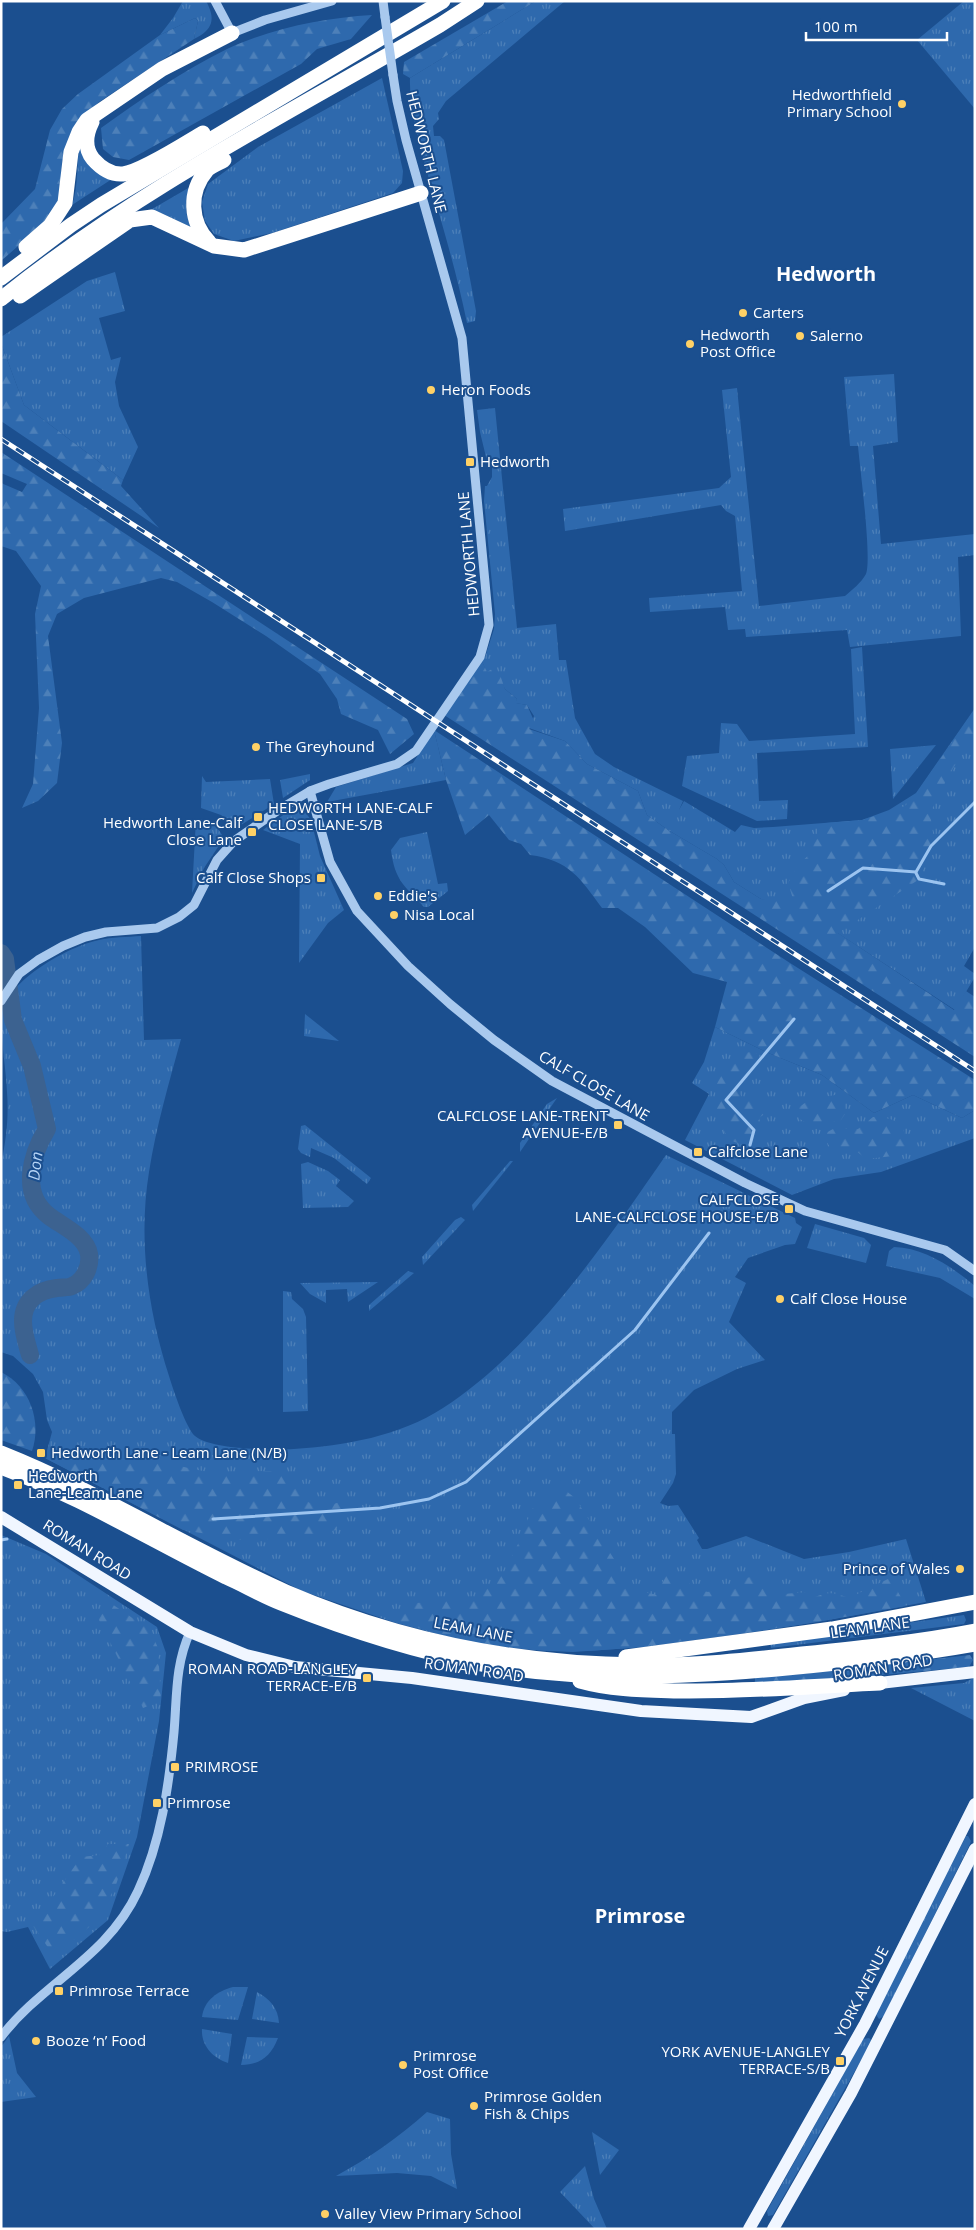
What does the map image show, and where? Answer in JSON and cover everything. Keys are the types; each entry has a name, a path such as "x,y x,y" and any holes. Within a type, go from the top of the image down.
{"highway":[{"path":"1,278 71,225 101,205 443,1"},
{"path":"1,299 66,249 135,202 189,169 334,87 477,1"},
{"path":"1,266 39,236 58,215 65,202 71,152 79,132 87,120 162,69 232,33"},
{"path":"214,246 201,233 195,221 194,193 207,170 286,121 334,87"},
{"path":"98,112 89,128 87,147 91,156 100,166 111,173 123,174 221,124 246,120"},
{"path":"1,306 12,301 130,220 152,217 214,246 244,250 421,193"},
{"name":"LEAM LANE","path":"1,1453 278,1602 340,1626 430,1653 486,1664 554,1673 637,1677 721,1674 826,1664 970,1638"},
{"name":"LEAM LANE","path":"1,1467 52,1481 278,1588 344,1614 436,1642 531,1658 585,1663 640,1665 727,1661 970,1638"},
{"path":"585,1663 832,1629 975,1602"},
{"path":"554,1673 598,1686 657,1691 731,1692 880,1683"}],"main road":[{"name":"ROMAN ROAD","path":"1,1517 190,1632 246,1655 295,1667 412,1678 641,1711 751,1717 804,1698 880,1683 975,1672"},
{"name":"YORK AVENUE","path":"749,2229 865,2024 969,1830 975,1804"},
{"path":"756,2217 774,2228 883,2033 975,1849"},
{"path":"865,2024 883,2033"}],"street":[{"path":"215,1 232,33 265,20 332,1"},
{"name":"HEDWORTH LANE","path":"1,1001 19,974 38,960 85,937 106,932 157,928 179,918 198,899 214,865 224,849 234,840 310,791 397,764 416,751 480,657 489,625 487,583 462,338 399,111 383,1"},
{"name":"CALF CLOSE LANE","path":"310,791 330,862 357,912 414,972 494,1040 552,1081 745,1183 805,1211 945,1250 975,1271"},
{"path":"1,2037 25,2011 93,1953 116,1927 138,1891 155,1841 163,1806 173,1748 178,1665 182,1649 190,1632"}],"green space":[{"path":"183,1 206,1 212,19 209,28 194,39 198,21 195,18 160,35 173,18"},
{"path":"508,1 536,1 410,78 403,74 404,62"},
{"path":"536,1 565,1 446,101 438,113 439,119 433,126 434,136 440,136 444,140 476,311 475,321 467,323 416,129 411,103 410,78"},
{"path":"964,1 975,1 975,109 917,40"},
{"path":"372,15 351,39 317,49 301,64 129,160 113,157 103,149 101,128 162,86 227,49 262,35 298,25"},
{"path":"195,18 198,21 194,39 99,102 83,118 72,133 62,162 60,196 50,218 1,261 1,224 35,189 50,130 62,109 78,94 160,35"},
{"path":"382,78 403,171 402,183 393,193 272,233 234,241 214,234 205,221 202,202 208,184 258,147"},
{"path":"80,142 87,162 112,179 72,205 76,190"},
{"path":"190,187 186,207 191,227 161,213 147,212"},
{"path":"115,272 125,311 99,318 111,360 121,357 115,382 119,406 138,447 123,480 24,405 1,343 1,337 87,281"},
{"path":"1,343 24,405 123,480 121,486 159,528 1,421"},
{"path":"894,374 898,442 873,446 881,544 975,534 975,555 958,557 961,636 850,647 847,630 746,637 745,629 728,630 725,607 650,612 649,598 742,591 735,516 726,511 721,505 565,531 563,509 719,488 731,477 722,390 737,388 759,606 845,596 866,574 868,551 858,446 850,446 844,377"},
{"path":"495,408 517,628 556,624 559,660 566,660 575,718 595,754 614,767 683,801 679,810 684,801 735,832 741,825 754,828 862,820 889,810 916,793 975,708 975,947 964,966 975,974 975,977 955,1010 801,909 761,899 734,882 724,865 717,859 668,830 647,815 638,791 587,764 565,741 529,728 534,716 527,705 515,703 517,699 505,689 500,680 487,673 480,657 485,657 494,629 495,614 484,501 485,486 487,486 492,477 492,465 486,457 477,410"},
{"path":"1,452 407,719 414,734 390,754 378,730 341,714 337,699 320,674 266,636 212,602 177,582 161,578 84,598 57,614 48,636 62,743 57,783 38,801 22,808 33,784 39,708 35,614 41,586 16,551 1,546 1,483 22,492 27,484 1,473"},
{"path":"862,647 868,747 757,753 759,801 788,800 787,819 757,821 682,786 687,756 719,753 721,723 737,724 749,741 855,734 851,649"},
{"path":"480,657 487,672 492,669 500,675 505,689 517,699 516,703 527,705 535,723 529,729 565,741 587,764 638,791 647,815 668,830 717,859 724,865 734,882 761,899 794,902 788,883 798,865 811,853 818,831 826,823 862,820 905,806 916,794 975,709 975,732 949,775 930,813 935,846 918,880 838,933 954,1010 966,991 975,997 975,1057 441,713"},
{"path":"434,730 446,780 327,802 336,787 413,763"},
{"path":"434,730 790,963 975,1080 975,1110 962,1118 913,1095 874,1113 822,1075 766,1052 715,1027 727,982 693,973 645,927 618,908 602,908 580,879 564,866 543,857 530,855 521,844 509,840 489,815 465,835 446,780"},
{"path":"936,745 893,799 890,749"},
{"path":"310,774 310,780 283,798 280,780"},
{"path":"202,776 206,782 270,779 274,804 241,825 236,826 221,815 201,808"},
{"path":"298,809 305,812 311,820 320,856 344,910 328,923 299,963 300,844 263,830 290,810"},
{"path":"196,819 212,823 222,835 220,844 204,868 192,893"},
{"path":"427,832 438,884 447,883 448,891 428,907 424,907 398,876 391,850 400,838"},
{"path":"141,936 144,1040 181,1039 159,1122 149,1172 145,1223 147,1275 155,1326 169,1376 184,1417 195,1436 203,1441 228,1447 257,1449 313,1448 371,1438 409,1426 443,1408 476,1384 508,1356 537,1325 593,1258 666,1155 795,1218 796,1223 802,1227 795,1244 785,1245 748,1258 735,1277 746,1283 729,1322 765,1360 737,1369 694,1390 672,1412 672,1434 675,1434 676,1474 673,1483 660,1503 668,1506 678,1505 699,1538 697,1540 702,1549 746,1536 804,1559 849,1552 906,1539 926,1602 817,1622 645,1647 573,1652 472,1643 396,1623 302,1591 45,1458 52,1432 47,1420 43,1392 33,1374 13,1356 1,1352 1,1164 6,1138 8,1111 2,1013 15,989 27,977 57,957 72,949 99,940"},
{"path":"305,1014 339,1041 304,1036"},
{"path":"715,1027 766,1052 822,1075 874,1113 913,1095 962,1118 975,1110 975,1138 881,1172 834,1179 792,1195 685,1140 709,1094 692,1083 704,1062"},
{"path":"750,1052 759,1054 761,1065 750,1073 739,1092 744,1102 753,1096 765,1101 770,1110 759,1118 764,1135 752,1148 726,1139 715,1100 718,1082 725,1065 735,1056"},
{"path":"835,1095 845,1102 845,1114 841,1120 825,1124 816,1129 800,1119 795,1110 809,1100"},
{"path":"557,1098 520,1152 520,1143 547,1104"},
{"path":"873,1117 893,1120 898,1123 904,1131 908,1145 893,1156 866,1159 855,1150 830,1147 822,1135 833,1129 858,1129"},
{"path":"305,1125 371,1178 367,1184 334,1158 311,1148 310,1157 301,1153 298,1149 301,1126"},
{"path":"510,1161 513,1161 473,1211 472,1205"},
{"path":"308,1162 328,1171 340,1180 336,1186 354,1201 348,1207 303,1208 301,1164"},
{"path":"461,1217 465,1220 423,1265 422,1257 455,1220"},
{"path":"815,1224 864,1238 871,1245 866,1263 807,1248"},
{"path":"894,1247 905,1248 927,1255 957,1272 975,1286 975,1299 940,1278 886,1266 889,1251"},
{"path":"408,1271 414,1273 369,1311 369,1305"},
{"path":"378,1282 348,1302 347,1289 326,1290 326,1303 310,1294 300,1283"},
{"path":"283,1291 291,1292 292,1299 303,1309 306,1317 308,1411 283,1412"},
{"path":"1,1372 19,1386 31,1406 35,1428 35,1440 32,1451 1,1440"},
{"path":"129,1447 142,1458 212,1473 270,1471 291,1477 303,1498 319,1506 332,1505 352,1497 336,1530 301,1538 243,1540 183,1530 45,1458 47,1453"},
{"path":"560,1486 575,1498 630,1584 643,1592 658,1595 669,1565 692,1585 708,1592 758,1574 784,1594 807,1592 811,1599 830,1593 849,1598 890,1578 906,1606 735,1635 588,1651 534,1650 498,1646 394,1621 400,1609 415,1603 477,1597 503,1574 520,1540 532,1509"},
{"path":"1,1535 46,1554 157,1627 166,1653 159,1721 137,1837 108,1920 50,1969 28,1927 7,1932 1,1931"},
{"path":"109,1602 150,1630 158,1648 161,1701 143,1708 96,1614"},
{"path":"964,1615 966,1620 964,1624 771,1648 770,1642"},
{"path":"970,1655 973,1660 969,1667 838,1679 755,1683 755,1677 792,1675"},
{"path":"975,1677 975,1721 911,1688 964,1683"},
{"path":"966,1836 971,1841 970,1844 884,2016 879,2019 875,2013"},
{"path":"108,1844 129,1844 115,1888 94,1923 54,1956 33,1926 81,1857 100,1855"},
{"path":"233,1987 248,1987 238,2020 202,2017 203,2011 213,1997"},
{"path":"257,1992 273,2005 279,2023 252,2019"},
{"path":"202,2029 232,2034 228,2063 217,2058 209,2050 202,2035"},
{"path":"9,2036 17,2073 36,2097 1,2102 1,2047"},
{"path":"247,2037 278,2038 272,2050 264,2058 248,2065 241,2065"},
{"path":"869,2038 872,2041 773,2215 768,2216 767,2211 863,2039"},
{"path":"427,2112 450,2119 451,2154 457,2189 431,2176 397,2173 336,2176 383,2147"},
{"path":"592,2132 619,2150 600,2175"},
{"path":"585,2166 594,2199 607,2229 595,2229 560,2192"}],"waterway":[{"path":"828,891 863,868 916,872 931,846 975,802"},
{"path":"916,873 919,879 944,884"},
{"name":"Don","path":"1,953 5,959 13,1020 32,1066 47,1129 36,1150 33,1162 31,1186 34,1197 49,1216 73,1232 83,1242 89,1254 89,1264 86,1273 80,1281 70,1287 44,1291 29,1302 23,1321 24,1334 30,1355"},
{"path":"750,1145 754,1130 726,1100 794,1019"},
{"path":"213,1519 380,1508 429,1499 466,1482 635,1330 709,1233"},
{"path":"1,1540 7,1539"}],"railway":[{"path":"1,439 975,1071"}],"place":[{"name":"Hedworthfield Primary School","path":"902,104"},
{"name":"Carters","path":"743,313"},
{"name":"Salerno","path":"800,336"},
{"name":"Hedworth Post Office","path":"690,344"},
{"name":"Heron Foods","path":"431,390"},
{"name":"Hedworth","path":"470,462"},
{"name":"The Greyhound","path":"256,747"},
{"name":"HEDWORTH LANE-CALF CLOSE LANE-S/B","path":"258,817"},
{"name":"Hedworth Lane-Calf Close Lane","path":"252,832"},
{"name":"Calf Close Shops","path":"321,878"},
{"name":"Eddie's","path":"378,896"},
{"name":"Nisa Local","path":"394,915"},
{"name":"CALFCLOSE LANE-TRENT AVENUE-E/B","path":"618,1125"},
{"name":"Calfclose Lane","path":"698,1152"},
{"name":"CALFCLOSE LANE-CALFCLOSE HOUSE-E/B","path":"789,1209"},
{"name":"Calf Close House","path":"780,1299"},
{"name":"Hedworth Lane - Leam Lane (N/B)","path":"41,1453"},
{"name":"Hedworth Lane-Leam Lane","path":"18,1485"},
{"name":"Prince of Wales","path":"960,1569"},
{"name":"ROMAN ROAD-LANGLEY TERRACE-E/B","path":"367,1678"},
{"name":"PRIMROSE","path":"175,1767"},
{"name":"Primrose","path":"157,1803"},
{"name":"Primrose Terrace","path":"59,1991"},
{"name":"Booze ‘n’ Food","path":"36,2041"},
{"name":"YORK AVENUE-LANGLEY TERRACE-S/B","path":"840,2061"},
{"name":"Primrose Post Office","path":"403,2065"},
{"name":"Primrose Golden Fish & Chips","path":"474,2106"},
{"name":"Valley View Primary School","path":"325,2214"}],"district":[{"name":"Hedworth","path":"826,274"},
{"name":"Primrose","path":"640,1916"}]}
